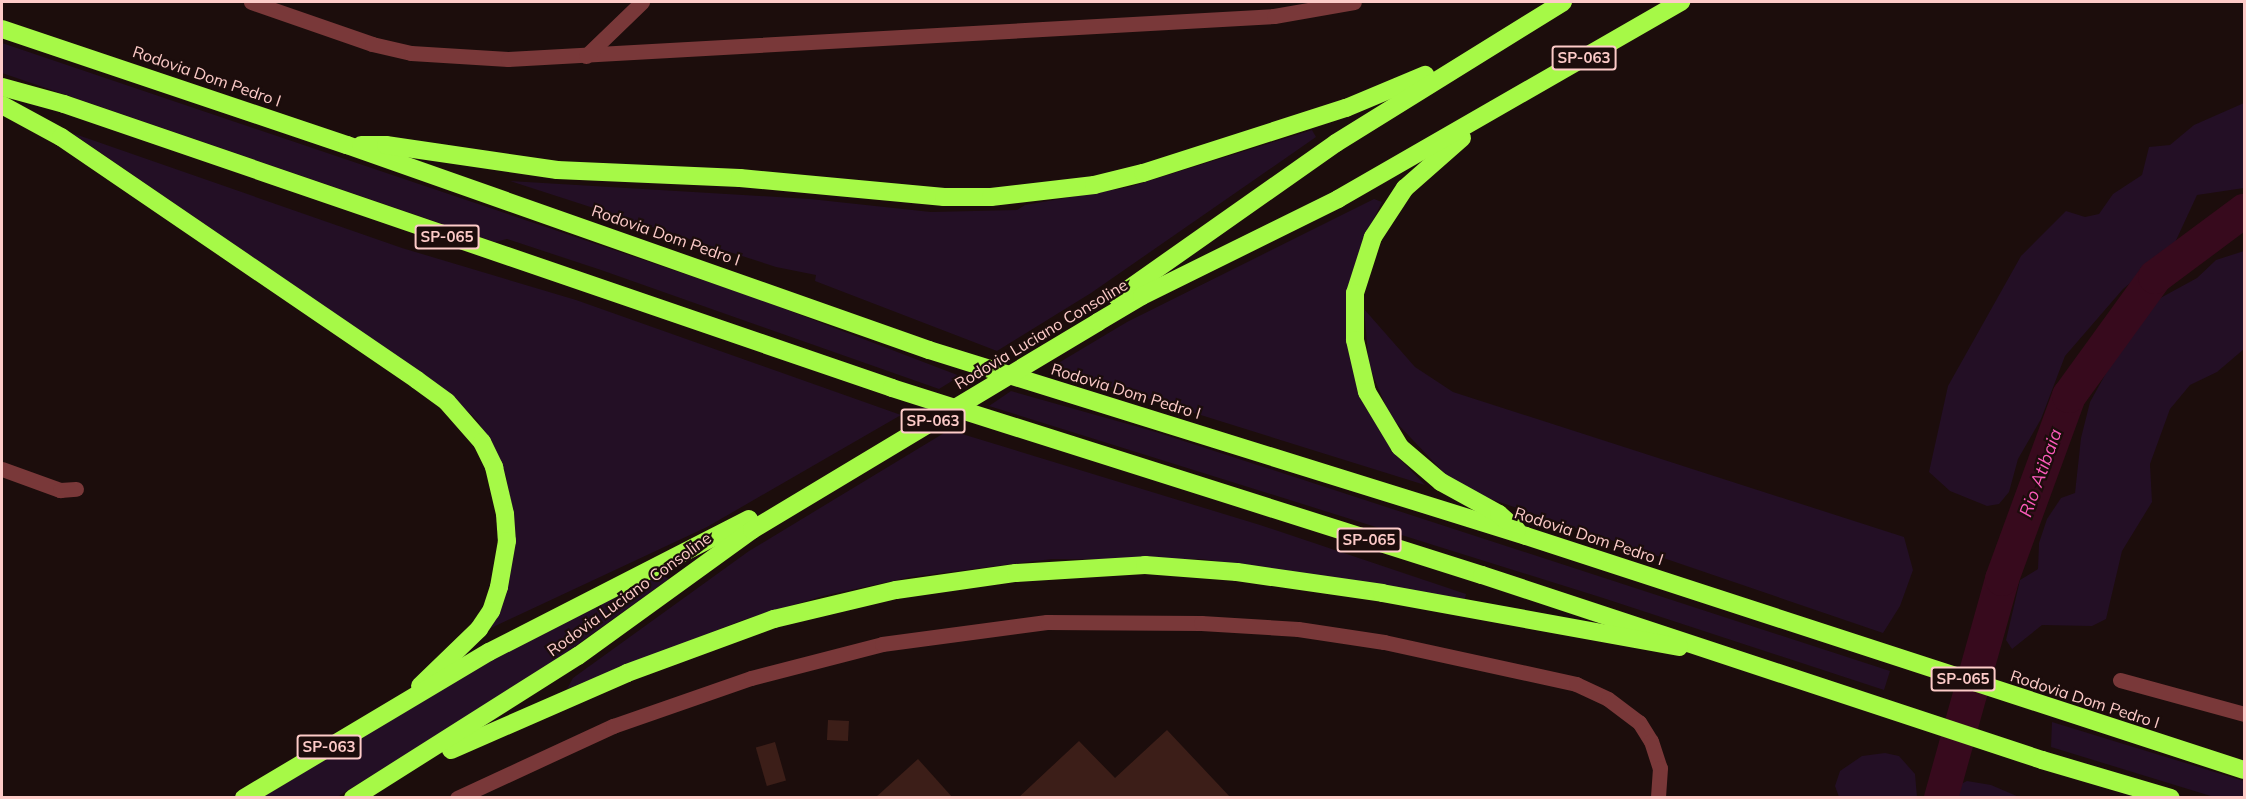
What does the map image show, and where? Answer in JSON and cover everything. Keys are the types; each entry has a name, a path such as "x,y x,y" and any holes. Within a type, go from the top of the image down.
{"highway":[{"name":"Rodovia Luciano Consoline","path":"244,798 525,632 728,532 1091,314 1336,143 1563,2"},
{"name":"Rodovia Luciano Consoline","path":"353,798 578,656 752,530 1037,358 1142,296 1338,199 1681,2"},
{"name":"Rodovia Dom Pedro I","path":"2,29 347,145 929,350 1868,646 2058,712 2244,770"},
{"path":"347,145 386,145 557,170 740,178 944,197 991,197 1083,186 1143,173 1346,108 1463,62"},
{"name":"SP-065","path":"2,87 64,104 892,388 1707,649 2042,760 2171,798"},
{"path":"2,105 61,137 417,380 447,402 482,442 494,467 505,514 507,541 499,587 491,611 479,629 420,686 414,697"},
{"path":"1487,114 1405,188 1373,237 1356,293 1355,340 1367,392 1400,447 1440,482 1499,514 1526,537"},
{"path":"402,768 426,762 493,729 627,673 774,619 896,590 1016,573 1145,566 1237,572 1382,593 1631,641 1707,649"}],"street":[{"path":"251,2 372,44 411,53 508,59 1274,16 1354,2"},
{"path":"586,56 643,2"},
{"path":"2,469 60,490 76,489"},
{"path":"457,798 613,726 751,678 882,644 1047,622 1201,622 1298,629 1384,642 1576,684 1608,699 1639,722 1651,741 1660,768 1658,798"},
{"path":"2120,680 2244,714"}],"shaded area":[{"path":"2,43 756,298 960,376 939,389 601,270 507,239 495,242 2,73"},
{"path":"2244,103 2244,188 2197,195 2172,249 2123,289 2065,356 2041,419 2018,459 2009,492 1999,504 1987,506 1950,491 1929,472 1948,386 2021,256 2066,211 2085,217 2099,214 2113,194 2142,175 2149,147 2170,145 2194,125"},
{"path":"1312,130 1316,137 1091,293 997,351 815,281 816,275 776,267 510,181 810,199 931,212 1017,210 1025,205 1129,187"},
{"path":"72,133 402,248 576,300 901,415 707,527 491,628 500,609 511,504 506,476 478,421 439,385"},
{"path":"1374,199 1382,202 1363,240 1348,290 1347,344 1364,405 1399,458 1425,485 1050,368 1127,322"},
{"path":"2244,251 2244,349 2217,372 2190,385 2170,409 2150,464 2152,502 2122,551 2106,619 2092,626 2042,625 2012,649 2006,640 2020,580 2038,569 2039,543 2047,519 2061,498 2075,493 2081,438 2090,402 2125,339 2153,302 2197,278 2216,260"},
{"path":"1364,309 1415,367 1453,392 1904,537 1913,570 1900,606 1883,633 1476,494 1448,477 1390,416 1369,366"},
{"path":"1011,391 1156,432 1890,671 1884,690 1603,598 989,406"},
{"path":"949,430 1260,525 1466,594 1465,599 1202,559 1052,559 911,577 823,596 743,620 567,689 573,678 749,551"},
{"path":"661,575 669,579 542,670 337,797 261,798 457,679 561,622"},
{"path":"2052,722 2244,781 2244,797 2214,797 2051,747"},
{"path":"1885,753 1899,756 1915,774 1917,797 1839,797 1835,786 1840,771 1862,756"},
{"path":"1967,781 1991,785 2019,797 1954,797 1959,785"}],"building":[{"path":"828,720 849,721 848,741 827,740"},
{"path":"1167,730 1231,798 1018,798 1079,741 1115,778"},
{"path":"775,742 786,780 767,786 756,748"},
{"path":"918,759 953,798 875,798"}],"waterway":[{"name":"Rio Atibaia","path":"1941,798 2002,579 2069,396 2155,277 2244,211"}]}
